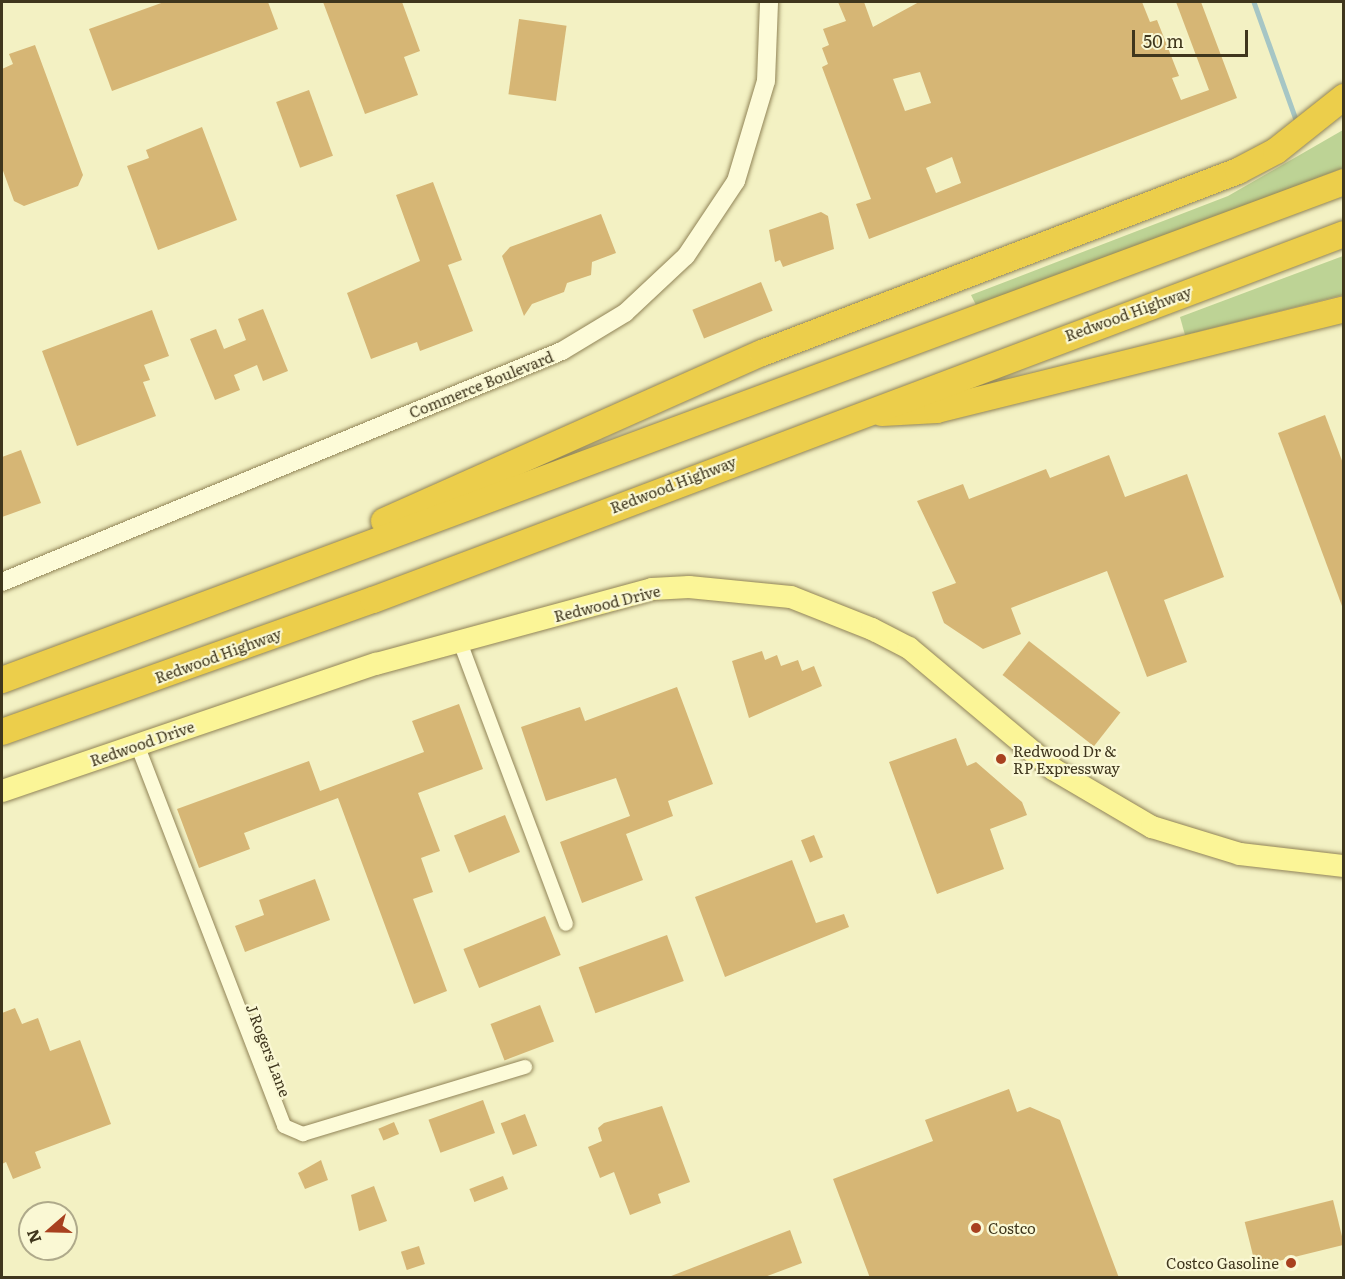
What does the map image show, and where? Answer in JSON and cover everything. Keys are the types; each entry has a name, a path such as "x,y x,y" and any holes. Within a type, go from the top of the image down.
{"highway":[{"path":"71,654 753,357 1238,171 1276,151 1344,98"},
{"path":"2,680 1344,182"},
{"name":"Redwood Highway","path":"2,732 373,600 857,414 1344,234"},
{"path":"857,414 938,410 1344,309"}],"main road":[{"name":"Redwood Drive","path":"2,791 138,747 266,699 460,642 652,589 729,589 791,597 836,610 909,648 1053,769 1152,827 1240,854 1344,866"}],"street":[{"name":"Commerce Boulevard","path":"2,582 562,351 626,313 686,256 736,180 766,81 769,2"},
{"path":"460,642 566,924"},
{"name":"J Rogers Lane","path":"138,747 284,1126 303,1134 525,1066"}],"green space":[{"path":"1343,130 1343,168 978,309 971,295 1228,196"},
{"path":"1343,256 1343,295 1185,335 1180,317"}],"building":[{"path":"164,2 268,2 278,29 112,91 89,29"},
{"path":"323,2 402,2 420,51 404,57 418,95 365,114"},
{"path":"838,2 864,2 873,27 919,2 1142,2 1150,22 1157,20 1179,76 1172,78 1181,100 1209,90 1176,2 1201,2 1237,98 869,239 856,204 871,199 822,67 828,64 822,48 829,45 823,29 846,21","holes":["920,72 931,103 905,111 893,79","952,157 961,183 936,193 926,168"]},
{"path":"519,19 567,26 556,101 508,94"},
{"path":"35,45 83,175 78,186 24,206 14,201 2,168 2,69 13,64 9,54"},
{"path":"309,90 333,156 300,168 276,102"},
{"path":"202,127 237,220 158,250 127,166 149,158 146,150"},
{"path":"433,182 462,260 448,265 473,331 420,351 417,342 371,359 347,293 420,261 396,195"},
{"path":"821,212 828,216 834,249 783,267 780,260 775,262 769,230"},
{"path":"601,214 616,253 592,262 591,275 567,283 564,292 532,304 524,316 502,256 510,247"},
{"path":"761,282 773,311 704,338 692,310"},
{"path":"263,309 288,371 263,381 257,365 234,375 240,390 215,400 190,339 216,329 224,349 246,340 238,319"},
{"path":"152,310 169,356 144,365 150,380 143,382 156,416 77,446 42,351"},
{"path":"1325,415 1344,466 1342,606 1278,433"},
{"path":"21,450 41,503 2,517 2,457"},
{"path":"1109,455 1125,497 1187,474 1224,577 1164,600 1187,662 1147,677 1107,571 1011,608 1021,634 983,649 944,623 932,592 956,583 917,501 963,484 969,499 1046,469 1050,478"},
{"path":"1029,641 1120,712 1094,746 1003,675"},
{"path":"762,651 765,660 777,655 781,666 798,660 802,671 814,666 822,686 749,718 732,661"},
{"path":"677,687 713,784 668,801 673,816 626,834 643,880 582,903 560,842 630,816 616,778 546,801 521,727 580,707 585,721"},
{"path":"459,704 483,769 418,793 440,851 421,858 433,892 413,899 447,991 414,1004 338,798 244,833 250,849 199,868 177,809 309,761 320,791 424,752 412,721"},
{"path":"956,738 967,766 976,762 1022,802 1027,815 990,829 1004,869 937,894 889,762"},
{"path":"505,815 520,852 469,873 454,836"},
{"path":"814,835 823,857 810,862 801,840"},
{"path":"792,860 816,923 844,914 849,927 725,977 695,897"},
{"path":"315,879 330,920 245,952 235,926 264,915 259,900"},
{"path":"545,916 561,955 479,988 463,949"},
{"path":"667,935 684,981 595,1013 579,967"},
{"path":"540,1005 554,1041 504,1060 491,1024"},
{"path":"15,1008 22,1024 38,1018 50,1051 80,1040 111,1124 35,1152 41,1168 13,1179 6,1162 2,1164 2,1013"},
{"name":"Costco","path":"1009,1089 1017,1112 1030,1107 1060,1120 1119,1278 870,1278 833,1179 933,1141 925,1120"},
{"path":"483,1100 495,1133 440,1153 428,1120"},
{"path":"662,1106 690,1182 658,1194 661,1203 630,1215 614,1172 600,1178 588,1147 602,1141 598,1128 604,1123"},
{"path":"525,1114 537,1146 513,1155 501,1123"},
{"path":"394,1122 399,1134 383,1141 378,1129"},
{"path":"321,1160 328,1180 305,1189 298,1173"},
{"path":"503,1176 508,1189 474,1202 469,1189"},
{"path":"374,1186 387,1221 359,1231 351,1195"},
{"path":"1333,1200 1344,1245 1256,1267 1245,1222"},
{"path":"790,1230 802,1263 762,1278 666,1278"},
{"path":"419,1246 425,1264 407,1270 401,1252"}],"waterway":[{"path":"1254,2 1296,119"}],"place":[{"name":"Redwood Dr & RP Expressway","path":"1001,759"},
{"name":"Costco","path":"976,1228"},
{"name":"Costco Gasoline","path":"1291,1263"}]}
